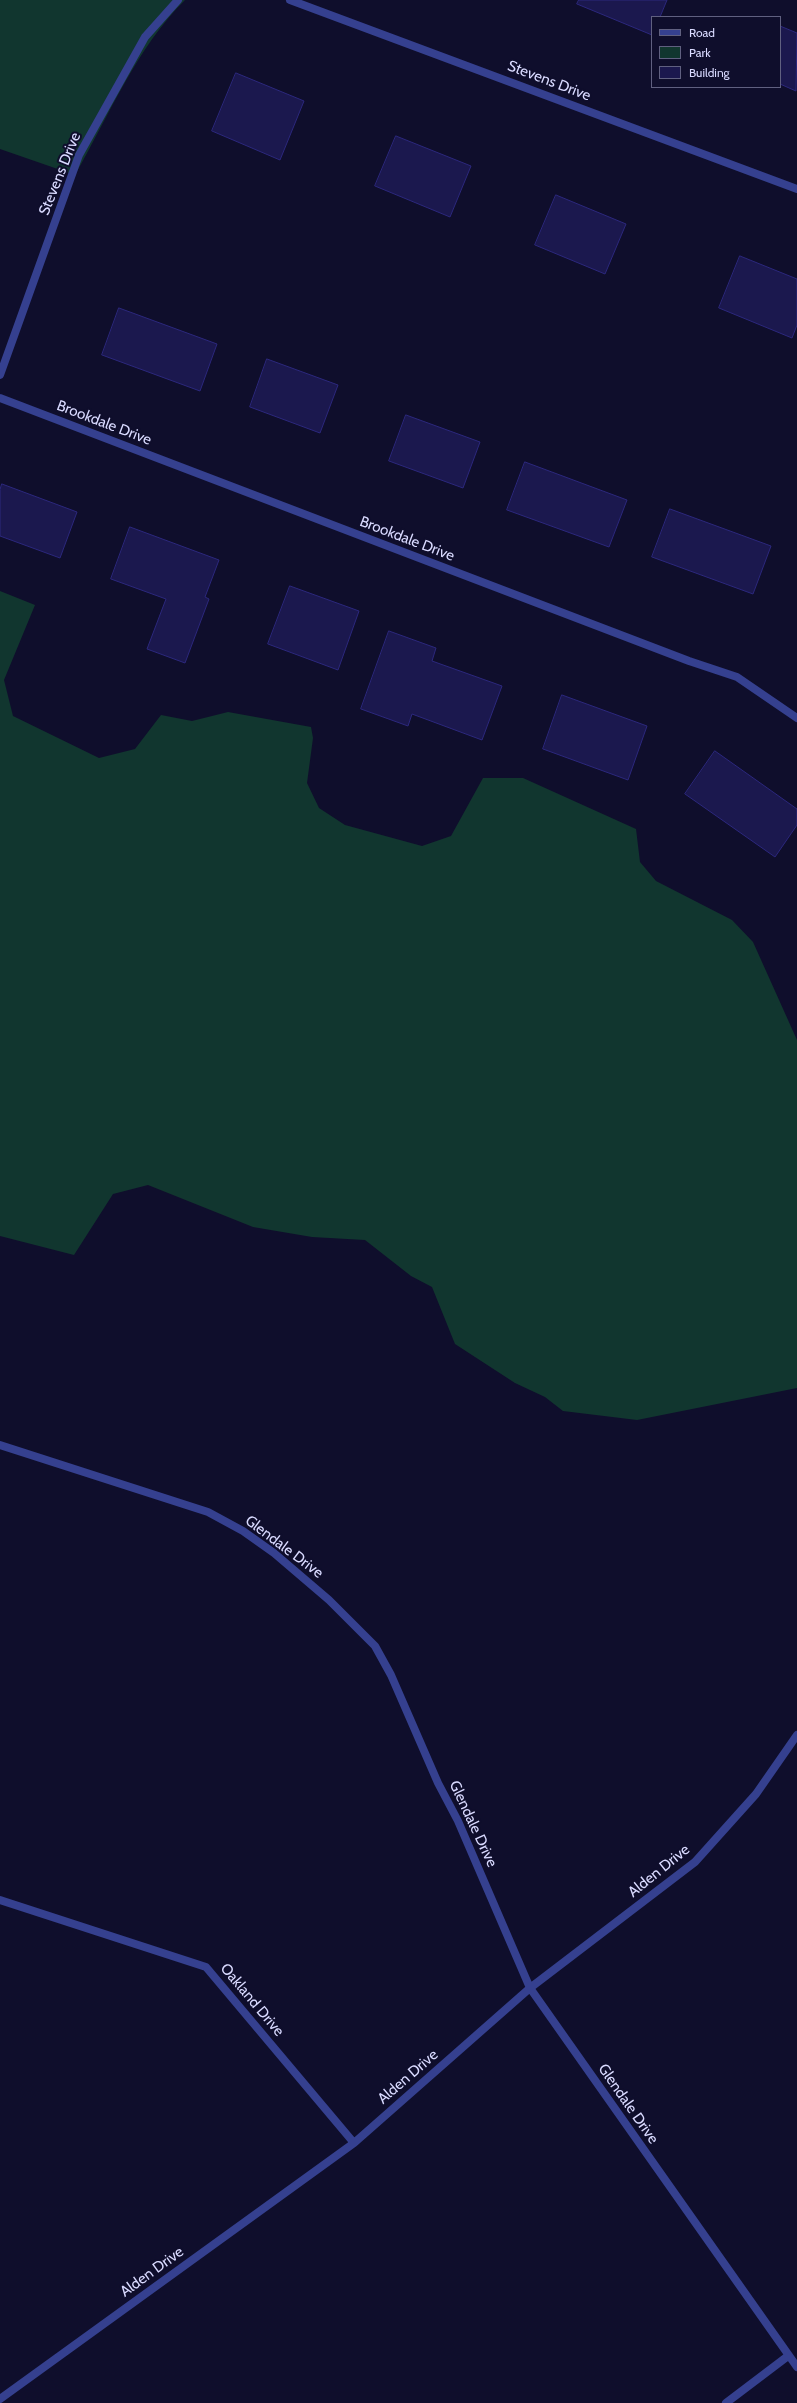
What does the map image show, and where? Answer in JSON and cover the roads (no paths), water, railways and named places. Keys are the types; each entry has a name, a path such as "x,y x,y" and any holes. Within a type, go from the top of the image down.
{"street":[{"name":"Stevens Drive","path":"0,375 79,155 145,37 178,0"},
{"name":"Stevens Drive","path":"290,0 797,189"},
{"name":"Brookdale Drive","path":"0,398 592,624 737,677 797,718"},
{"name":"Glendale Drive","path":"0,1445 208,1512 243,1531 274,1554 354,1623 375,1646 391,1675 438,1782 458,1821 530,1988 797,2367"},
{"name":"Alden Drive","path":"0,2399 354,2143 530,1988 695,1862 756,1794 797,1735"},
{"name":"Oakland Drive","path":"0,1900 206,1967 354,2143"},
{"path":"726,2403 788,2356"}]}
